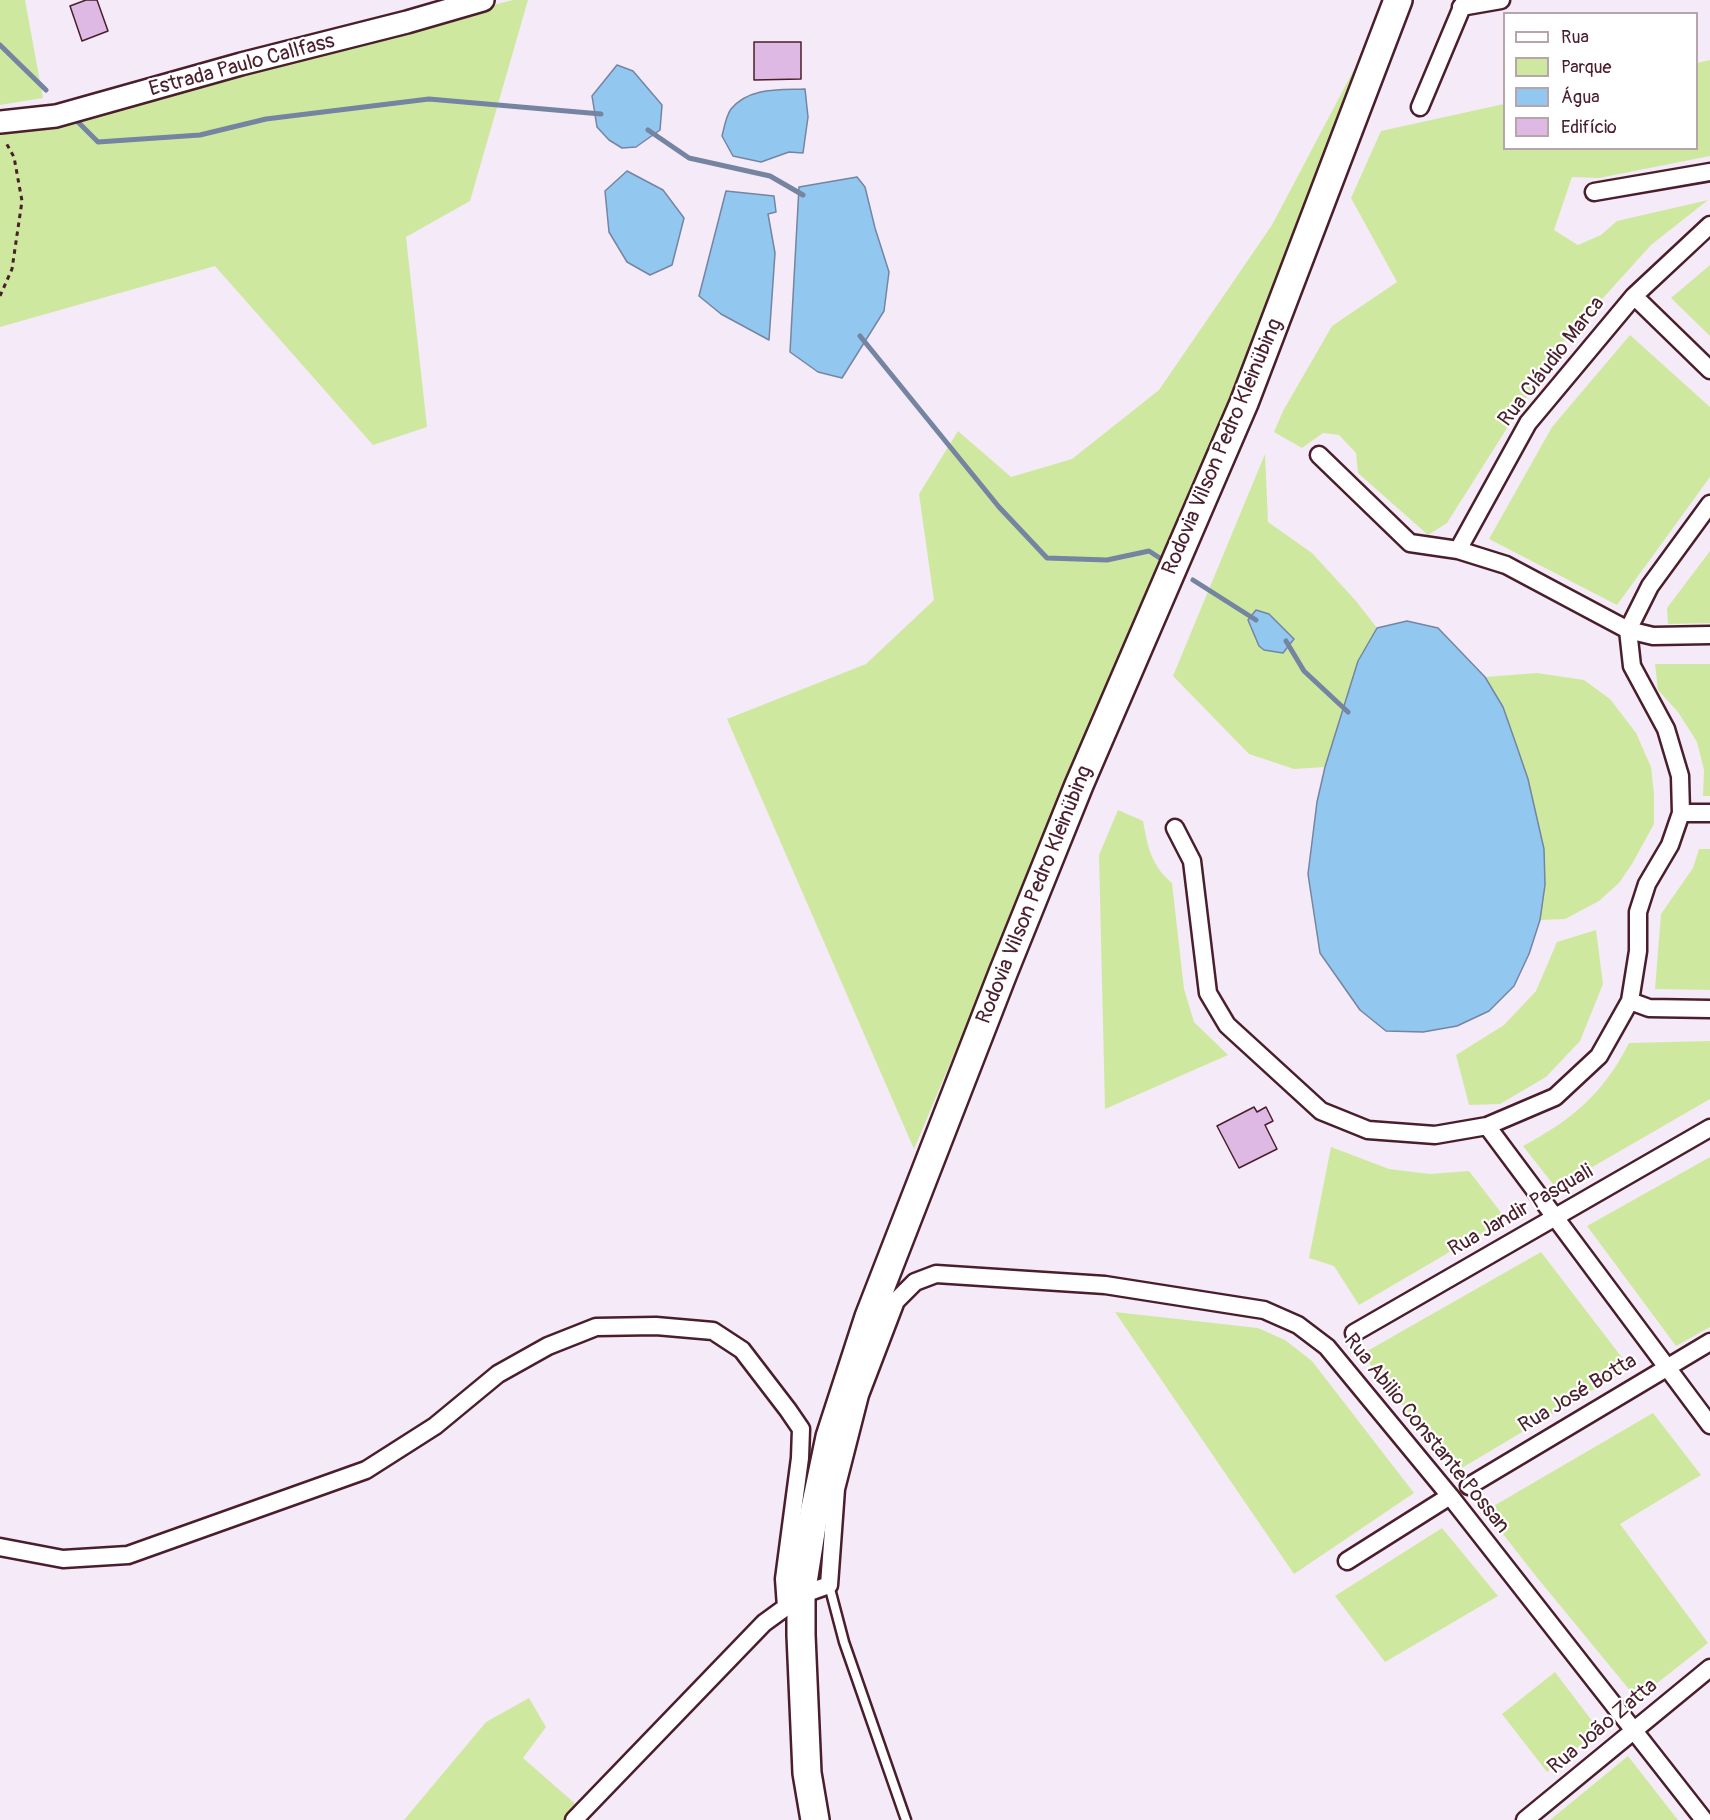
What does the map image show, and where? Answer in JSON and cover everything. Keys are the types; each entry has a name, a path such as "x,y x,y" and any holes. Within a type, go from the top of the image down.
{"main road":[{"name":"Rodovia Vilson Pedro Kleinübing","path":"816,1820 807,1773 801,1635 794,1601 830,1437 869,1317 1008,962 1079,785 1244,403 1398,0"}],"street":[{"name":"Estrada Paulo Callfass","path":"2,131 241,64 407,22 483,0"},
{"path":"1420,107 1463,4 1501,0"},
{"path":"1594,192 1710,172"},
{"name":"Rua Cláudio Marca","path":"1458,550 1528,423 1634,296 1710,225"},
{"path":"1634,296 1710,370"},
{"path":"1319,455 1410,543 1458,550 1506,565 1628,630 1653,636 1710,635"},
{"path":"1175,828 1192,861 1208,993 1227,1025 1321,1110 1368,1130 1436,1135 1487,1126 1555,1097 1599,1056 1630,1001 1638,951 1638,912 1647,884 1670,845 1681,813 1678,767 1666,729 1632,666 1628,630 1650,586 1710,504"},
{"path":"1681,813 1710,813"},
{"path":"1630,1001 1649,1008 1710,1009"},
{"path":"1487,1126 1710,1425"},
{"name":"Rua Jandir Pasquali","path":"1354,1333 1710,1128"},
{"name":"Rua Abilio Constante Possan","path":"829,1585 836,1489 860,1395 896,1301 915,1282 936,1274 1105,1285 1264,1310 1298,1325 1328,1347 1450,1496 1704,1820"},
{"path":"0,1547 63,1559 128,1555 366,1470 435,1426 498,1374 548,1346 596,1327 656,1326 713,1331 742,1350 801,1429 800,1458 784,1579 794,1601"},
{"name":"Rua José Botta","path":"1469,1486 1710,1342"},
{"path":"1347,1561 1450,1496"},
{"path":"574,1820 764,1623 794,1601 829,1585"},
{"name":"Rua João Zatta","path":"1526,1820 1710,1668"}],"lane":[{"path":"829,1585 844,1642 906,1820"}],"path":[{"path":"0,296 12,269 22,201 14,157 2,131"}],"green space":[{"path":"0,0 25,0 43,98 0,105"},
{"path":"513,0 528,0 470,201 406,237 427,427 373,445 215,266 0,327 0,131 8,132 59,122 231,71"},
{"path":"1359,60 1228,404 914,1149 727,719 866,664 934,600 919,494 958,431 1011,477 1072,459 1159,390 1272,225"},
{"path":"1710,60 1710,156 1599,178 1572,177 1554,230 1578,245 1601,235 1617,221 1708,200 1651,245 1557,349 1447,523 1428,535 1358,473 1356,453 1339,435 1323,433 1302,448 1274,432 1283,411 1332,326 1397,282 1351,198 1381,131 1503,104 1503,150 1698,150 1698,63"},
{"path":"1710,265 1710,336 1671,298"},
{"path":"1630,335 1710,407 1710,477 1617,605 1489,539 1552,427"},
{"path":"1265,454 1268,522 1312,553 1356,601 1377,628 1358,661 1325,767 1294,769 1249,754 1173,676"},
{"path":"1710,551 1710,623 1668,624 1667,608"},
{"path":"1655,664 1710,664 1710,796 1703,796 1704,770 1697,742 1678,712 1658,690"},
{"path":"1537,673 1584,680 1610,699 1636,733 1651,767 1654,824 1632,864 1619,883 1599,901 1565,919 1540,920 1545,885 1544,848 1528,779 1516,744 1503,707 1485,677"},
{"path":"1118,810 1143,821 1155,863 1172,883 1184,989 1194,1022 1228,1055 1105,1109 1099,855"},
{"path":"1699,849 1710,849 1710,990 1655,989 1661,914 1693,868"},
{"path":"1596,930 1603,984 1580,1041 1546,1077 1500,1104 1469,1105 1456,1055 1504,1025 1536,991 1557,942"},
{"path":"1710,1041 1710,1099 1556,1188 1523,1146 1557,1126 1585,1104 1609,1077 1629,1043"},
{"path":"1331,1147 1389,1169 1430,1174 1469,1171 1506,1219 1359,1305 1334,1266 1309,1258"},
{"path":"1710,1157 1710,1327 1676,1346 1587,1226"},
{"path":"1541,1252 1630,1368 1455,1472 1362,1354"},
{"path":"1115,1312 1258,1328 1285,1340 1312,1361 1414,1493 1294,1574"},
{"path":"1653,1413 1701,1475 1620,1524 1708,1643 1637,1699 1485,1511"},
{"path":"1442,1528 1498,1596 1385,1662 1335,1596"},
{"path":"1555,1672 1599,1730 1547,1772 1502,1714"},
{"path":"529,1698 546,1727 523,1758 579,1807 567,1820 404,1820 486,1722"},
{"path":"1628,1756 1678,1820 1550,1820"}],"water":[{"path":"617,65 633,71 662,105 660,130 636,147 622,148 609,140 597,127 592,96"},
{"path":"805,89 808,117 803,153 789,152 761,162 733,156 722,136 729,112 738,102 755,93 765,91"},
{"path":"627,171 663,190 684,218 672,265 650,275 627,262 609,232 605,191"},
{"path":"857,177 865,187 889,272 884,311 842,378 818,372 790,352 799,187"},
{"path":"726,191 774,196 776,212 768,214 775,253 769,340 721,314 699,296"},
{"path":"1256,610 1269,614 1294,639 1283,653 1264,650 1259,646 1248,620"},
{"path":"1407,621 1438,628 1485,677 1503,707 1516,744 1528,779 1544,849 1545,885 1540,920 1529,954 1514,986 1489,1011 1457,1026 1423,1032 1386,1031 1360,1010 1320,953 1308,874 1317,802 1325,767 1358,661 1377,628"}],"building":[{"path":"86,0 97,0 108,31 82,41 70,6"},
{"path":"754,42 801,42 801,79 754,80"},
{"path":"1254,1107 1257,1112 1266,1107 1273,1121 1265,1125 1277,1149 1239,1168 1217,1126"}],"waterway":[{"path":"0,45 46,90"},
{"path":"73,117 98,142 200,135 266,119 429,99 601,114"},
{"path":"648,130 689,158 770,176 803,195"},
{"path":"860,336 999,507 1047,558 1107,560 1149,551 1166,562"},
{"path":"1193,580 1256,620"},
{"path":"1286,641 1304,671 1348,712"}]}
